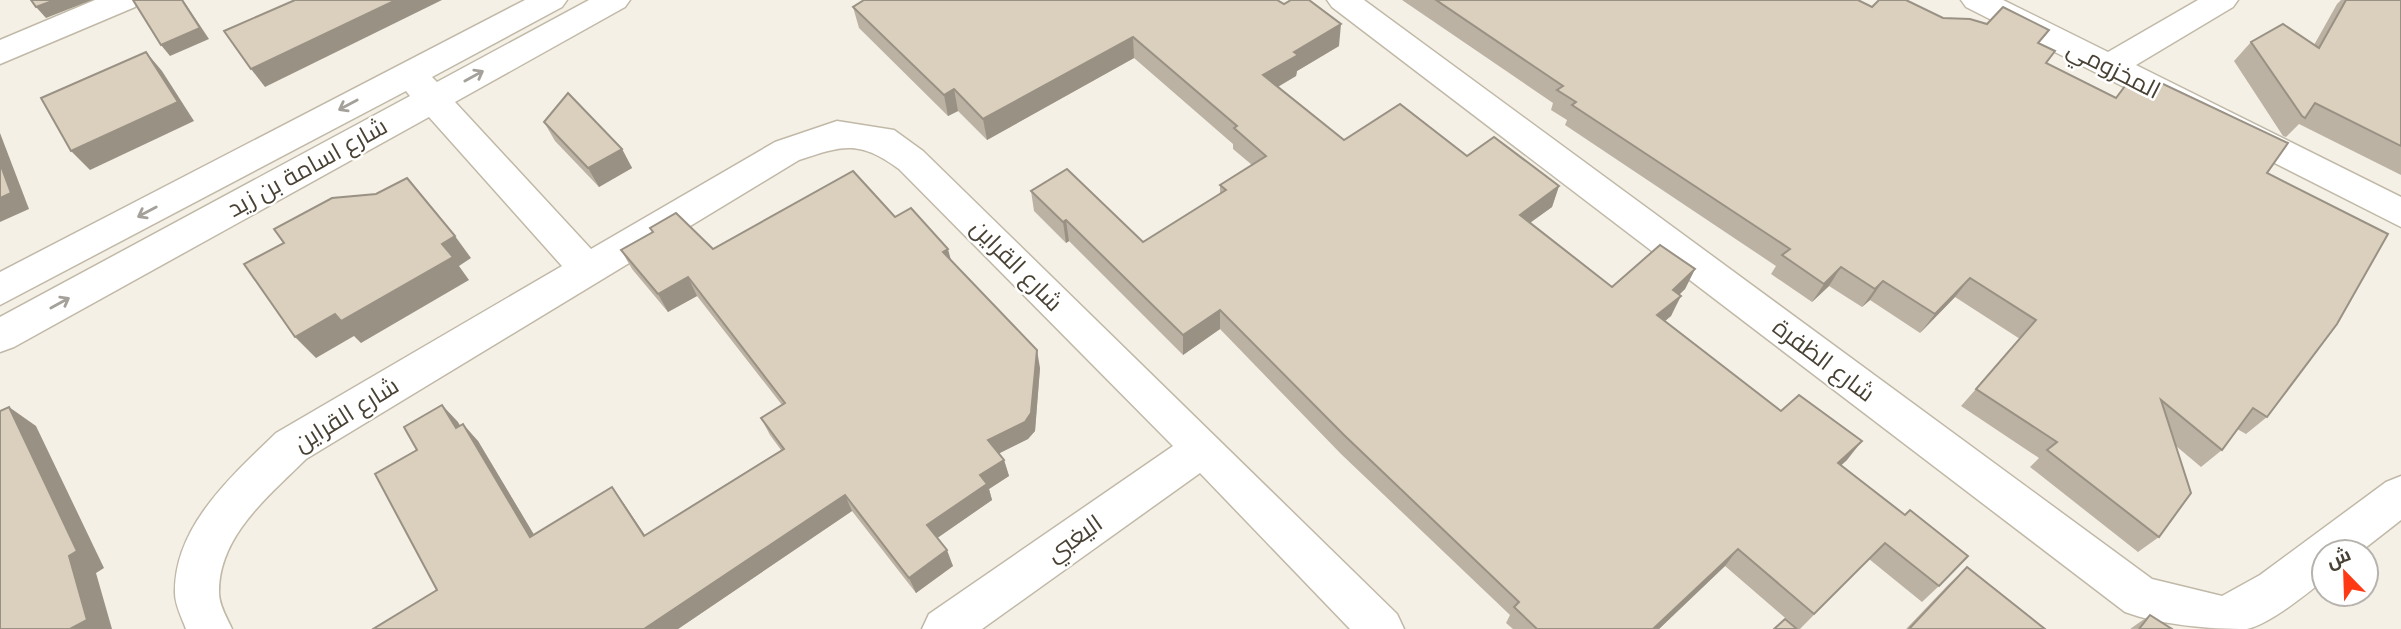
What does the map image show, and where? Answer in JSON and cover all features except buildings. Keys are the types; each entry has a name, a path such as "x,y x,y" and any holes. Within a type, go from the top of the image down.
{"street":[{"path":"0,53 124,0"},
{"name":"شارع اسامة بن زيد","path":"0,290 551,0"},
{"name":"شارع اسامة بن زيد","path":"0,335 614,0"},
{"name":"شارع الظفرة","path":"1343,0 2141,597 2225,618 2276,590 2310,564"},
{"name":"المخزومي","path":"1977,0 2401,213"},
{"path":"2109,66 2222,0"},
{"path":"409,73 586,268"},
{"name":"شارع القراين","path":"209,629 197,595 206,545 238,499 292,446 586,268 787,151 837,134 882,139 911,160 1203,448 1381,629"},
{"name":"اليغبي","path":"945,629 1203,448"},
{"name":"شارع الظفرة","path":"2345,538 2401,495"}]}
